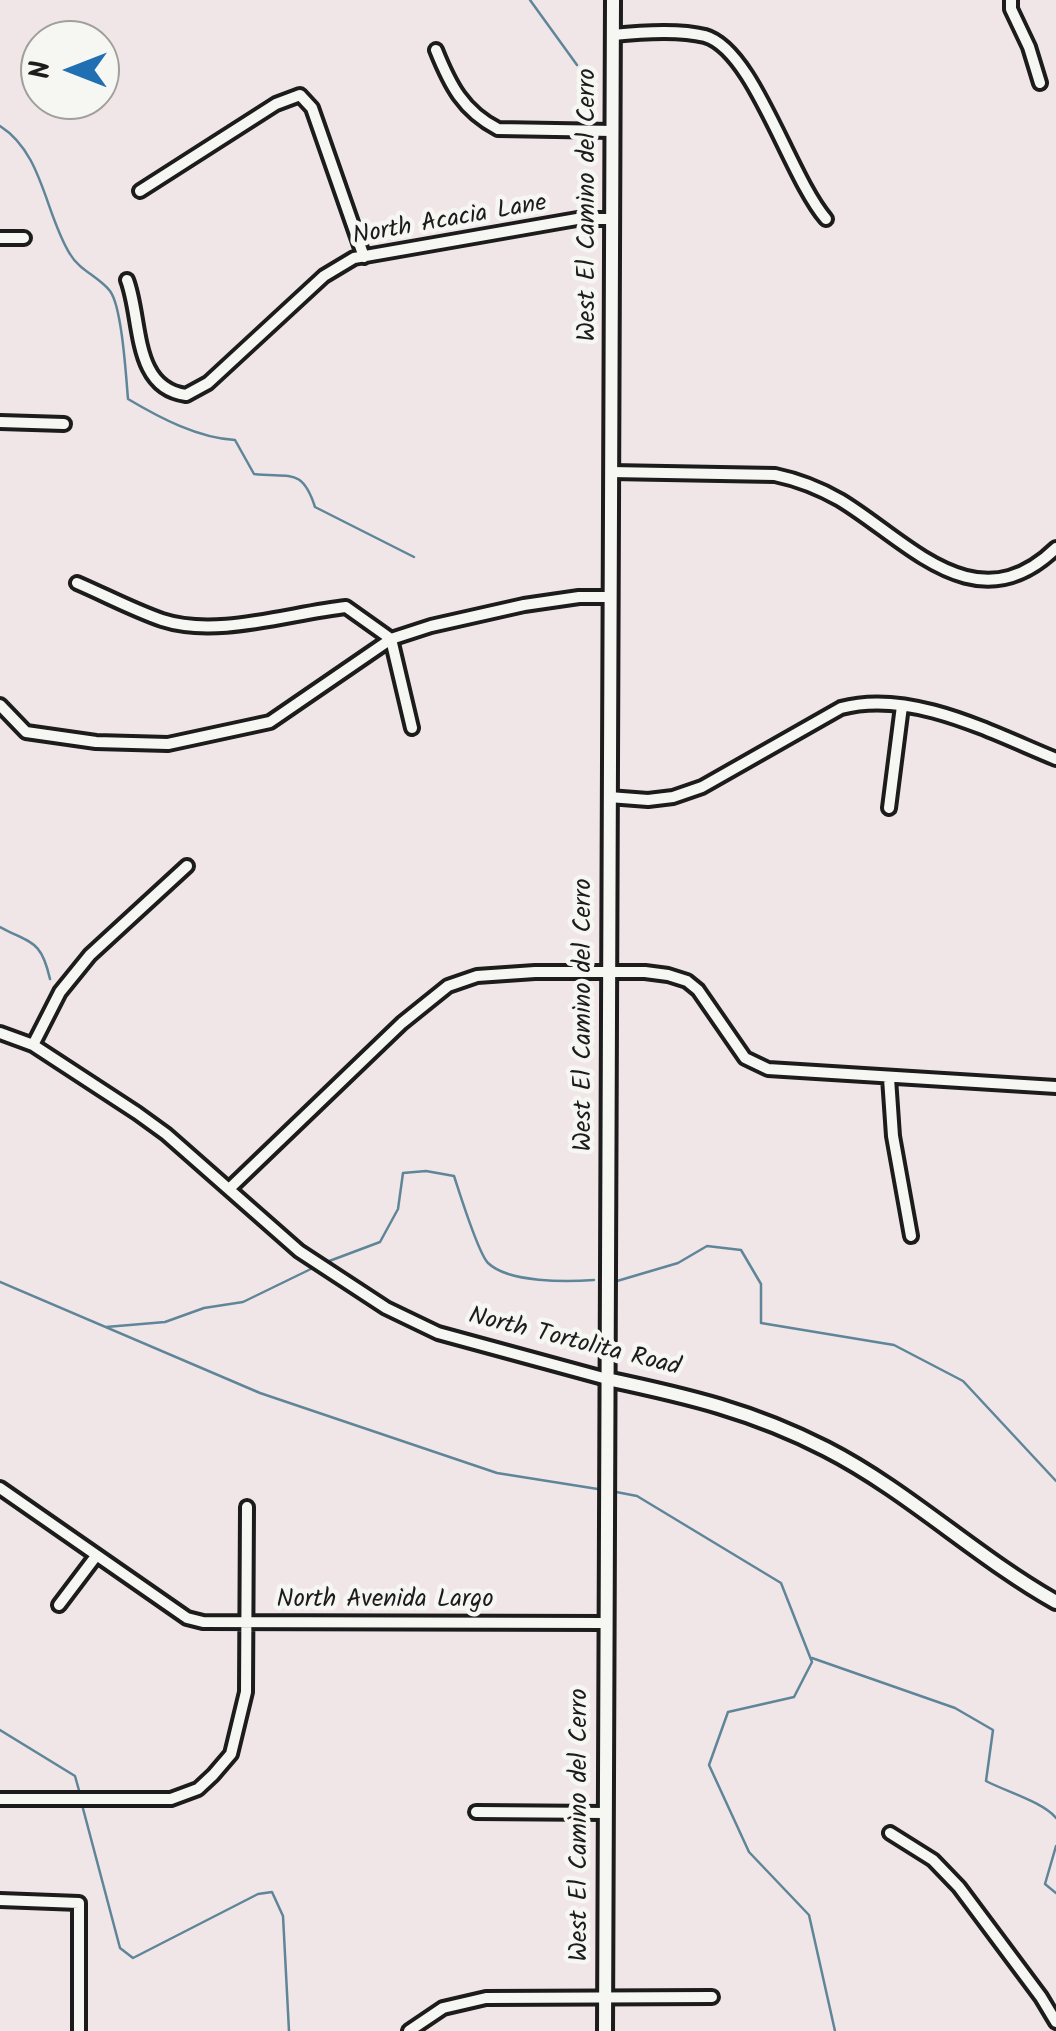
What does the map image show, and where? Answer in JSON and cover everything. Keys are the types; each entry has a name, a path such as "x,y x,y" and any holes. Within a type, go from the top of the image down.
{"street":[{"name":"West El Camino del Cerro","path":"605,2031 613,0"},
{"path":"1011,0 1040,83"},
{"path":"613,35 706,36 734,54 809,200 826,219"},
{"path":"436,50 456,96 481,120 498,129 612,131"},
{"path":"140,191 276,104 300,94 312,108 364,257"},
{"name":"North Acacia Lane","path":"127,280 148,369 163,387 186,395 208,383 342,262 577,219 612,219"},
{"path":"0,238 24,238"},
{"path":"0,422 64,424"},
{"path":"611,472 775,475 797,480 839,500 928,562 958,577 984,581 1024,571 1056,548"},
{"path":"77,583 166,622 236,627 300,612 346,607 392,639 412,728"},
{"path":"0,705 26,732 98,742 168,744 270,722 392,639 431,626 524,605 610,597"},
{"path":"610,796 648,800 702,787 841,708 880,702 934,712 1056,759"},
{"path":"889,808 902,706"},
{"path":"32,1046 60,992 86,961 187,866"},
{"path":"229,1188 374,1048 448,986 493,974 645,972 687,981 714,1010 745,1058 768,1069 1056,1087"},
{"name":"North Tortolita Road","path":"0,1033 32,1046 166,1134 299,1251 386,1308 438,1333 607,1379 726,1406 827,1450 920,1508 1021,1583 1056,1602"},
{"path":"889,1078 893,1136 911,1236"},
{"path":"0,1488 186,1618 203,1622 248,1622 248,1507"},
{"path":"59,1605 96,1556"},
{"name":"North Avenida Largo","path":"0,1799 171,1799 198,1789 230,1754 241,1724 248,1622 606,1623"},
{"path":"476,1812 605,1813"},
{"path":"890,1833 934,1860 960,1887 1042,1996 1056,2022"},
{"path":"0,1900 79,1903 79,2031"},
{"path":"409,2031 443,2008 486,1998 712,1997"}],"waterway":[{"path":"530,0 577,65"},
{"path":"0,126 26,152 70,254 114,299 128,399 193,431 235,440 254,474 299,480 315,507 414,557"},
{"path":"0,927 38,949 50,979"},
{"path":"324,1263 380,1242 398,1209 403,1173 426,1171 454,1176 479,1248 497,1270 539,1280 594,1280"},
{"path":"617,1281 678,1263 707,1246 741,1250 761,1284 761,1323 894,1345 963,1381 1056,1481"},
{"path":"106,1327 165,1322 204,1308 243,1302 317,1266"},
{"path":"0,1282 260,1393 497,1473 604,1490"},
{"path":"611,1491 637,1496 781,1583 812,1662 794,1697 728,1712 709,1765 749,1852 809,1915 835,2031"},
{"path":"812,1658 955,1708 993,1730 986,1781 1034,1802 1056,1818"},
{"path":"0,1730 75,1776 80,1794"},
{"path":"81,1801 120,1948 133,1958 258,1894 272,1892 283,1916 289,2031"},
{"path":"1056,1846 1045,1884 1056,1893"}]}
